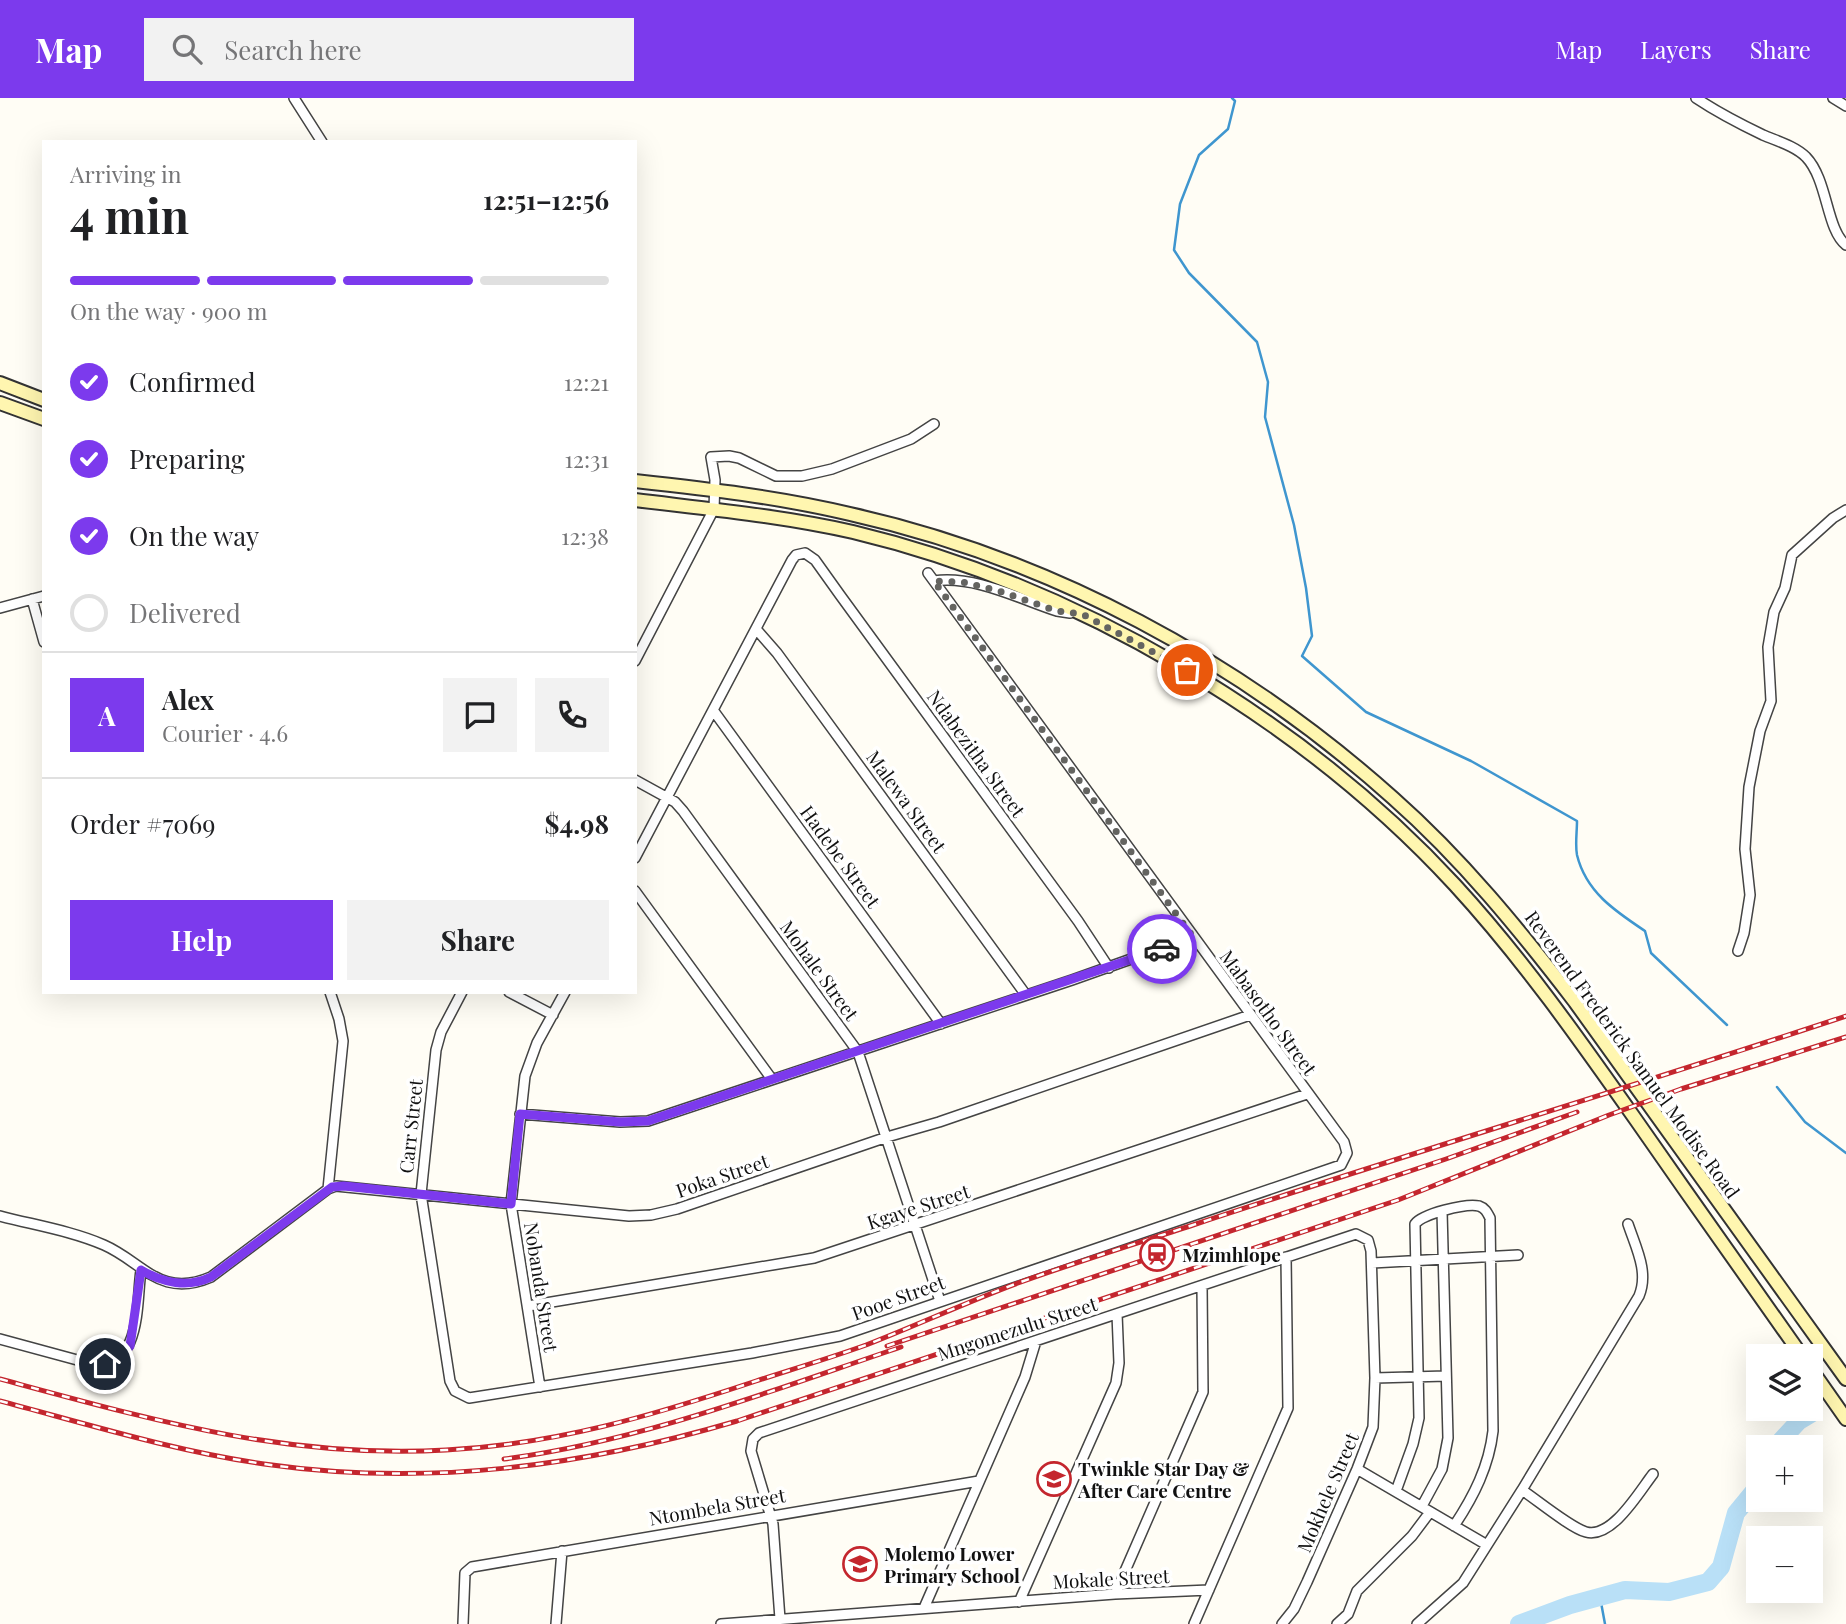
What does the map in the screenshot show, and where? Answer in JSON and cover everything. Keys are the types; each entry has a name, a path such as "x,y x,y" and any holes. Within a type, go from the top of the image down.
{"main road":[{"path":"0,383 42,399"},
{"path":"0,403 42,418"},
{"name":"Reverend Frederick Samuel Modise Road","path":"637,481 800,503 897,526 974,550 1055,581 1182,645 1264,697 1329,744 1394,798 1435,838 1479,883 1528,941 1590,1022 1846,1379"},
{"name":"Reverend Frederick Samuel Modise Road","path":"637,500 714,509 837,529 880,539 998,578 1082,614 1147,647 1247,708 1319,761 1405,836 1453,884 1515,954 1794,1344"},
{"path":"1823,1386 1846,1419"}],"street":[{"path":"294,98 321,140"},
{"path":"1696,98 1729,118 1805,156 1820,181 1841,242 1846,245"},
{"path":"1833,98 1846,106"},
{"path":"637,657 714,509 711,457 739,458 776,476 802,476 832,470 911,439 934,424"},
{"path":"1738,951 1750,895 1745,849 1749,787 1760,731 1771,701 1768,647 1774,612 1785,588 1792,555 1833,518 1846,510"},
{"name":"Ndabezitha Street","path":"756,629 794,557 805,553 814,560 1078,921 1109,968"},
{"name":"Mabasotho Street","path":"1082,614 1057,611 999,591 931,577 1347,1146 1346,1158 1339,1167"},
{"path":"0,608 42,596"},
{"path":"32,599 42,635"},
{"path":"637,854 756,629"},
{"name":"Malewa Street","path":"756,629 777,653 1026,995"},
{"name":"Hadebe Street","path":"713,710 941,1024"},
{"name":"Mohale Street","path":"637,781 667,797 683,811 858,1052 940,1301"},
{"path":"637,894 771,1078"},
{"path":"520,1114 620,1122 648,1121 1109,968 1193,937"},
{"path":"0,1216 104,1245 141,1270 171,1282 196,1283 211,1277 328,1189 343,1041 331,994"},
{"name":"Carr Street","path":"455,1391 450,1381 421,1194 436,1050 441,1032 460,994"},
{"path":"513,994 552,1015"},
{"name":"Nobanda Street","path":"540,1387 511,1204 525,1076 531,1058 564,994"},
{"name":"Poka Street","path":"328,1189 344,1186 629,1216 659,1213 939,1122 1250,1015"},
{"name":"Kgaye Street","path":"528,1306 808,1260 1307,1094"},
{"name":"Pooe Street","path":"455,1391 464,1397 477,1398 832,1338 1339,1167"},
{"path":"1396,1490 1417,1433 1419,1418 1415,1224 1422,1217 1442,1211 1471,1205 1480,1206 1490,1218 1493,1414 1491,1447 1482,1476 1454,1526"},
{"path":"1337,1624 1348,1615 1357,1591 1412,1536 1442,1469 1448,1438 1442,1211"},
{"path":"1417,1624 1459,1588 1522,1490 1641,1292 1643,1273 1628,1224"},
{"name":"Mngomezulu Street","path":"769,1515 751,1451 751,1442 759,1433 1352,1234 1368,1240"},
{"name":"Mokhele Street","path":"1282,1624 1294,1609 1373,1427 1375,1378 1372,1263 1368,1240"},
{"path":"1372,1263 1518,1255"},
{"path":"1194,1624 1289,1408 1286,1257"},
{"path":"0,1339 92,1364 105,1364 120,1358 127,1351 132,1339 141,1270"},
{"path":"1115,1594 1203,1392 1202,1286"},
{"path":"1019,1602 1116,1383 1119,1363 1117,1314"},
{"path":"924,1608 1025,1377 1036,1341"},
{"path":"1375,1378 1446,1376"},
{"path":"1357,1469 1487,1545"},
{"path":"1522,1490 1582,1531 1598,1532 1614,1523 1653,1474"},
{"name":"Ntombela Street","path":"463,1624 465,1573 472,1567 979,1481"},
{"path":"769,1515 773,1527 780,1619"},
{"path":"556,1624 562,1551"},
{"name":"Mokale Street","path":"722,1624 1115,1594 1209,1590"}],"waterway":[{"path":"1232,98 1235,101 1228,129 1199,155 1180,204 1174,250 1189,273 1257,342 1268,382 1265,417 1294,525 1306,588 1312,636 1302,656 1366,712 1471,761 1577,821 1577,855 1587,880 1613,908 1645,931 1651,953 1727,1025"},
{"path":"1777,1087 1805,1122 1846,1153"},
{"path":"1786,1435 1799,1421"},
{"path":"1519,1624 1570,1605 1625,1590 1669,1592 1708,1582 1721,1567 1736,1513 1746,1501"},
{"path":"1600,1597 1605,1624"}],"railway":[{"path":"0,1379 166,1422 275,1442 331,1448 446,1450 487,1447 565,1435 679,1406 825,1359 1062,1268 1846,1016"},
{"path":"0,1401 197,1452 324,1471 444,1473 562,1461 620,1450 737,1421 1398,1200 1609,1115 1681,1089 1846,1037"},
{"path":"887,1346 1446,1159 1577,1112"},
{"path":"504,1459 605,1440 705,1413 901,1347"}],"way so far":[{"path":"1162,949 1193,937 934,581 962,582 999,591 1057,611 1082,614 1187,670"}],"place":[{"name":"Mzimhlope","path":"1157,1254"},
{"name":"Twinkle Star Day & After Care Centre","path":"1054,1479"},
{"name":"Molemo Lower Primary School","path":"860,1564"}],"route":[{"path":"105,1364 120,1358 130,1346 141,1270 171,1282 202,1281 332,1187 344,1186 511,1204 520,1114 620,1122 648,1121 1162,949"}]}
